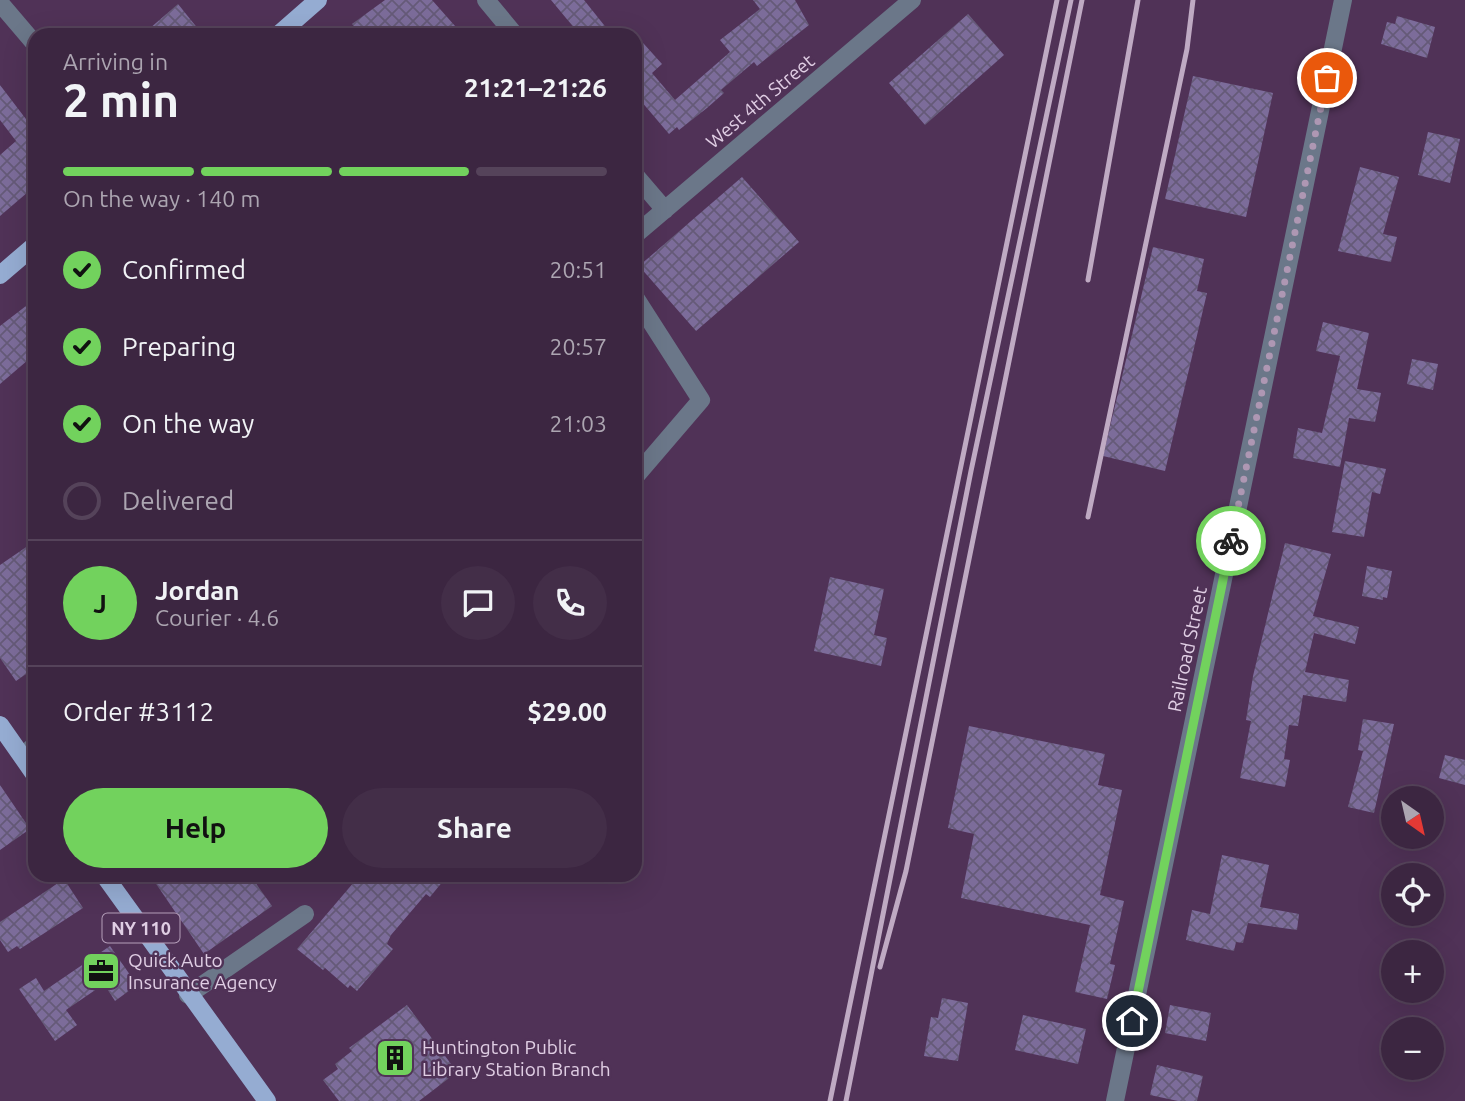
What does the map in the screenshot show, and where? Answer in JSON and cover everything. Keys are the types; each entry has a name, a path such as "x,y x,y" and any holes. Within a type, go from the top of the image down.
{"main road":[{"path":"286,28 318,0"},
{"path":"0,275 28,251"},
{"path":"0,725 28,750"},
{"name":"NY 110","path":"112,882 188,995 267,1101"}],"street":[{"path":"486,0 510,28"},
{"name":"West 4th Street","path":"642,229 912,0"},
{"name":"Railroad Street","path":"1115,1101 1343,0"},
{"path":"0,3 28,36"},
{"path":"642,184 664,210"},
{"path":"642,308 701,400 642,469"},
{"path":"188,995 306,914"}],"building":[{"path":"385,0 432,0 457,28 355,28 352,24"},
{"path":"551,0 584,0 606,28 574,28"},
{"path":"753,0 795,0 809,25 757,66 754,62 721,90 724,93 707,108 679,130 677,127 669,134 642,102 642,42 662,64 652,73 675,100 730,52 720,40 760,9"},
{"path":"178,4 197,28 150,28"},
{"path":"968,14 1004,55 925,125 889,83"},
{"path":"1397,16 1435,27 1427,58 1381,44 1387,22 1395,24"},
{"path":"1193,76 1273,93 1246,217 1165,199"},
{"path":"0,85 28,122 28,192 0,216 0,155 16,141 0,120"},
{"path":"1428,132 1460,139 1450,183 1418,175"},
{"path":"1360,167 1399,177 1383,234 1397,237 1391,262 1338,251"},
{"path":"742,177 799,242 696,331 642,269 642,263"},
{"path":"1153,247 1204,259 1197,291 1207,293 1165,471 1103,456"},
{"path":"28,304 28,360 0,384 0,326"},
{"path":"1323,322 1369,333 1357,389 1381,393 1375,422 1349,418 1340,467 1293,458 1298,428 1322,433 1340,356 1316,351"},
{"path":"1412,359 1438,364 1433,390 1407,384"},
{"path":"1345,461 1386,469 1380,494 1372,492 1364,537 1332,532"},
{"path":"1285,543 1331,554 1313,616 1359,627 1355,644 1314,633 1305,672 1349,680 1346,702 1303,695 1298,726 1289,725 1284,759 1290,760 1285,787 1240,778 1251,721 1246,720 1253,676"},
{"path":"28,546 28,673 16,681 0,658 0,565"},
{"path":"1367,566 1392,571 1387,598 1383,597 1383,600 1362,596"},
{"path":"830,577 884,589 874,635 887,638 881,666 814,651"},
{"path":"1363,719 1394,724 1374,813 1348,807 1363,751 1358,750"},
{"path":"969,726 1105,754 1098,785 1122,790 1100,895 1124,901 1110,964 1115,965 1107,999 1075,992 1090,925 961,898 974,834 948,828"},
{"path":"1445,755 1465,760 1465,785 1439,778"},
{"path":"0,785 28,826 28,830 0,850"},
{"path":"1222,855 1269,865 1260,907 1299,914 1297,930 1248,923 1243,943 1236,942 1234,951 1186,940 1192,910 1210,914"},
{"path":"60,882 66,882 83,908 20,949 17,946 8,952 0,940 0,922"},
{"path":"155,882 255,882 272,906 204,954"},
{"path":"354,882 442,882 430,897 426,894 391,935 387,944 393,949 357,991 350,985 348,988 297,949"},
{"path":"110,946 137,985 115,1001 104,984 66,1010 77,1025 55,1041 19,989 36,978 44,991"},
{"path":"942,998 968,1003 958,1061 924,1056 931,1017 938,1018"},
{"name":"Huntington Public Library Station Branch","path":"407,1005 457,1072 419,1101 339,1101 323,1080 338,1069 335,1064 352,1051 349,1048"},
{"path":"1170,1005 1211,1013 1206,1041 1165,1033"},
{"path":"1023,1015 1086,1029 1078,1064 1015,1050"},
{"path":"1157,1065 1203,1076 1197,1101 1178,1101 1150,1095"}],"railway":[{"path":"830,1101 1057,0"},
{"path":"846,1101 971,471 1071,0"},
{"path":"880,967 906,871 1082,0"},
{"path":"1088,280 1138,0"},
{"path":"1088,517 1187,49 1193,0"}],"way so far":[{"path":"1231,541 1327,78"}],"place":[{"name":"Quick Auto Insurance Agency","path":"101,971"},
{"name":"Huntington Public Library Station Branch","path":"395,1058"}],"route":[{"path":"1132,1021 1231,541"}]}
